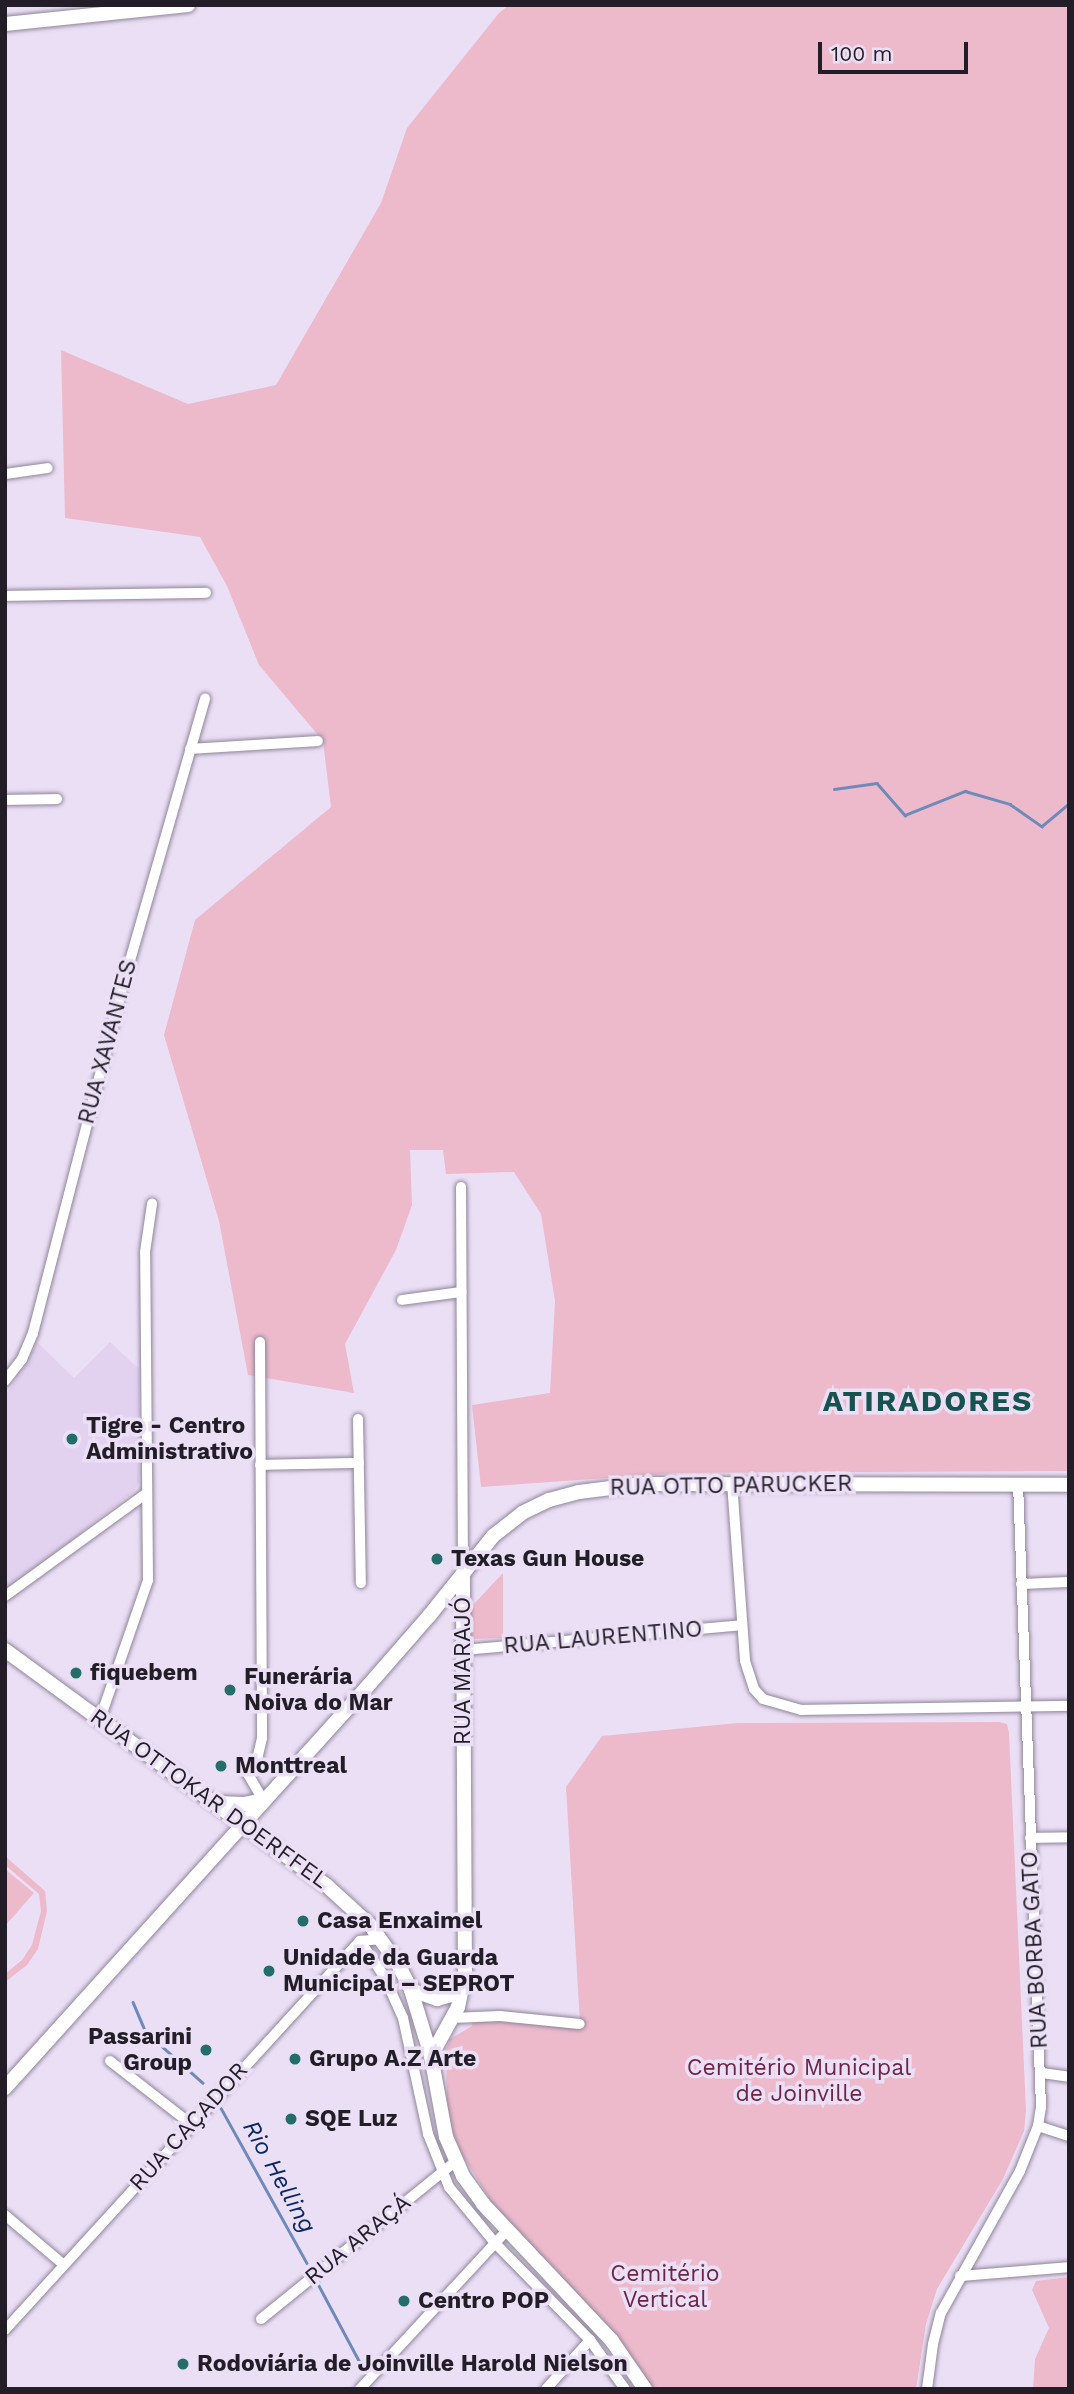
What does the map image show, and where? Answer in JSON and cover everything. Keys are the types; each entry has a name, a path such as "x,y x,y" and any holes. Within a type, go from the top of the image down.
{"main road":[{"path":"5,24 188,5"},
{"name":"RUA OTTO PARUCKER","path":"5,2088 429,1616 506,1523 549,1500 622,1486 732,1483 1069,1485"},
{"name":"RUA MARAJÓ","path":"431,2056 452,2018 464,1987 463,1573"},
{"path":"429,1616 448,1611 463,1626"},
{"name":"RUA OTTOKAR DOERFFEL","path":"5,1650 243,1822 346,1901 382,1939 411,1990 431,2056 443,2126 455,2162 475,2194 612,2341 645,2389"},
{"path":"216,1803 244,1804 263,1800"},
{"path":"411,1990 437,1998 452,1995 464,1987"}],"street":[{"path":"5,474 48,468"},
{"path":"5,596 206,593"},
{"name":"RUA XAVANTES","path":"5,1381 22,1359 33,1333 122,985 205,699"},
{"path":"190,749 318,741"},
{"path":"5,800 57,799"},
{"name":"RUA MARAJÓ","path":"461,1187 463,1573"},
{"path":"100,1719 145,1593 149,1567 145,1252 152,1204"},
{"path":"402,1300 461,1292"},
{"path":"260,1342 262,1738 258,1756 248,1774 263,1800"},
{"path":"358,1419 361,1583"},
{"path":"260,1465 359,1463"},
{"path":"732,1483 748,1678 763,1699 801,1710 1069,1706"},
{"name":"RUA BORBA GATO","path":"927,2389 937,2327 960,2276 1012,2188 1038,2126 1042,2073 1030,1838 1018,1485"},
{"path":"5,1596 147,1493"},
{"path":"1021,1584 1069,1583"},
{"name":"RUA LAURENTINO","path":"463,1650 742,1625"},
{"path":"1030,1838 1069,1837"},
{"path":"382,1939 360,1941 384,1976 403,2018 428,2134 441,2172 460,2203 495,2243 590,2340 625,2389"},
{"name":"RUA CAÇADOR","path":"5,2330 360,1941"},
{"path":"452,2018 500,2016 580,2024"},
{"path":"110,2061 191,2124"},
{"path":"1042,2073 1069,2077"},
{"path":"1038,2126 1069,2136"},
{"name":"RUA ARAÇÁ","path":"261,2319 455,2162"},
{"path":"5,2215 64,2265"},
{"path":"360,2389 507,2230"},
{"path":"960,2276 1069,2267"},
{"path":"545,2389 590,2340"}],"shaded area":[{"name":"Tigre - Centro Administrativo","path":"37,1342 74,1378 110,1342 139,1369 139,1482 135,1490 5,1592 5,1395 23,1370"}],"green space":[{"path":"509,5 1069,5 1069,1471 677,1473 481,1487 472,1405 550,1393 555,1301 541,1214 514,1172 446,1174 443,1150 410,1150 412,1205 396,1250 345,1344 354,1393 248,1375 219,1221 164,1035 195,920 331,807 323,741 259,665 227,586 200,537 65,518 61,350 188,404 276,385 381,203 407,128 499,13"},
{"path":"503,1573 503,1638 471,1639 471,1607"},
{"name":"Cemitério Municipal de Joinville","path":"738,1723 1007,1724 1009,1733 1026,2111 1024,2131 1003,2179 937,2289 926,2324 916,2389 651,2389 496,2209 461,2153 451,2128 447,2106 446,2050 450,2039 472,2026 473,2017 580,2023 566,1787 602,1736"},
{"path":"5,1856 45,1891 47,1911 38,1949 27,1965 5,1982 5,1974 22,1960 32,1945 41,1911 39,1894 5,1865"},
{"path":"5,1869 34,1893 5,1926"},
{"path":"1069,2277 1069,2389 1033,2389 1035,2359 1049,2328 1032,2290 1036,2281"}],"waterway":[{"path":"834,789 877,783 905,815 965,791 1010,804 1042,826 1069,803"},
{"name":"Rio Helling","path":"133,2002 146,2032 203,2083"},
{"name":"Rio Helling","path":"221,2108 307,2263"},
{"name":"Rio Helling","path":"317,2282 365,2372"}],"place":[{"name":"Tigre - Centro Administrativo","path":"72,1439"},
{"name":"Texas Gun House","path":"437,1559"},
{"name":"fiquebem","path":"76,1673"},
{"name":"Funerária Noiva do Mar","path":"230,1690"},
{"name":"Monttreal","path":"221,1766"},
{"name":"Casa Enxaimel","path":"303,1921"},
{"name":"Unidade da Guarda Municipal – SEPROT","path":"269,1971"},
{"name":"Passarini Group","path":"206,2050"},
{"name":"Grupo A.Z Arte","path":"295,2059"},
{"name":"SQE Luz","path":"291,2119"},
{"name":"Centro POP","path":"404,2301"},
{"name":"Rodoviária de Joinville Harold Nielson","path":"183,2364"}],"district":[{"name":"ATIRADORES","path":"928,1401"}],"park label":[{"name":"Cemitério Vertical","path":"665,2287"}]}
